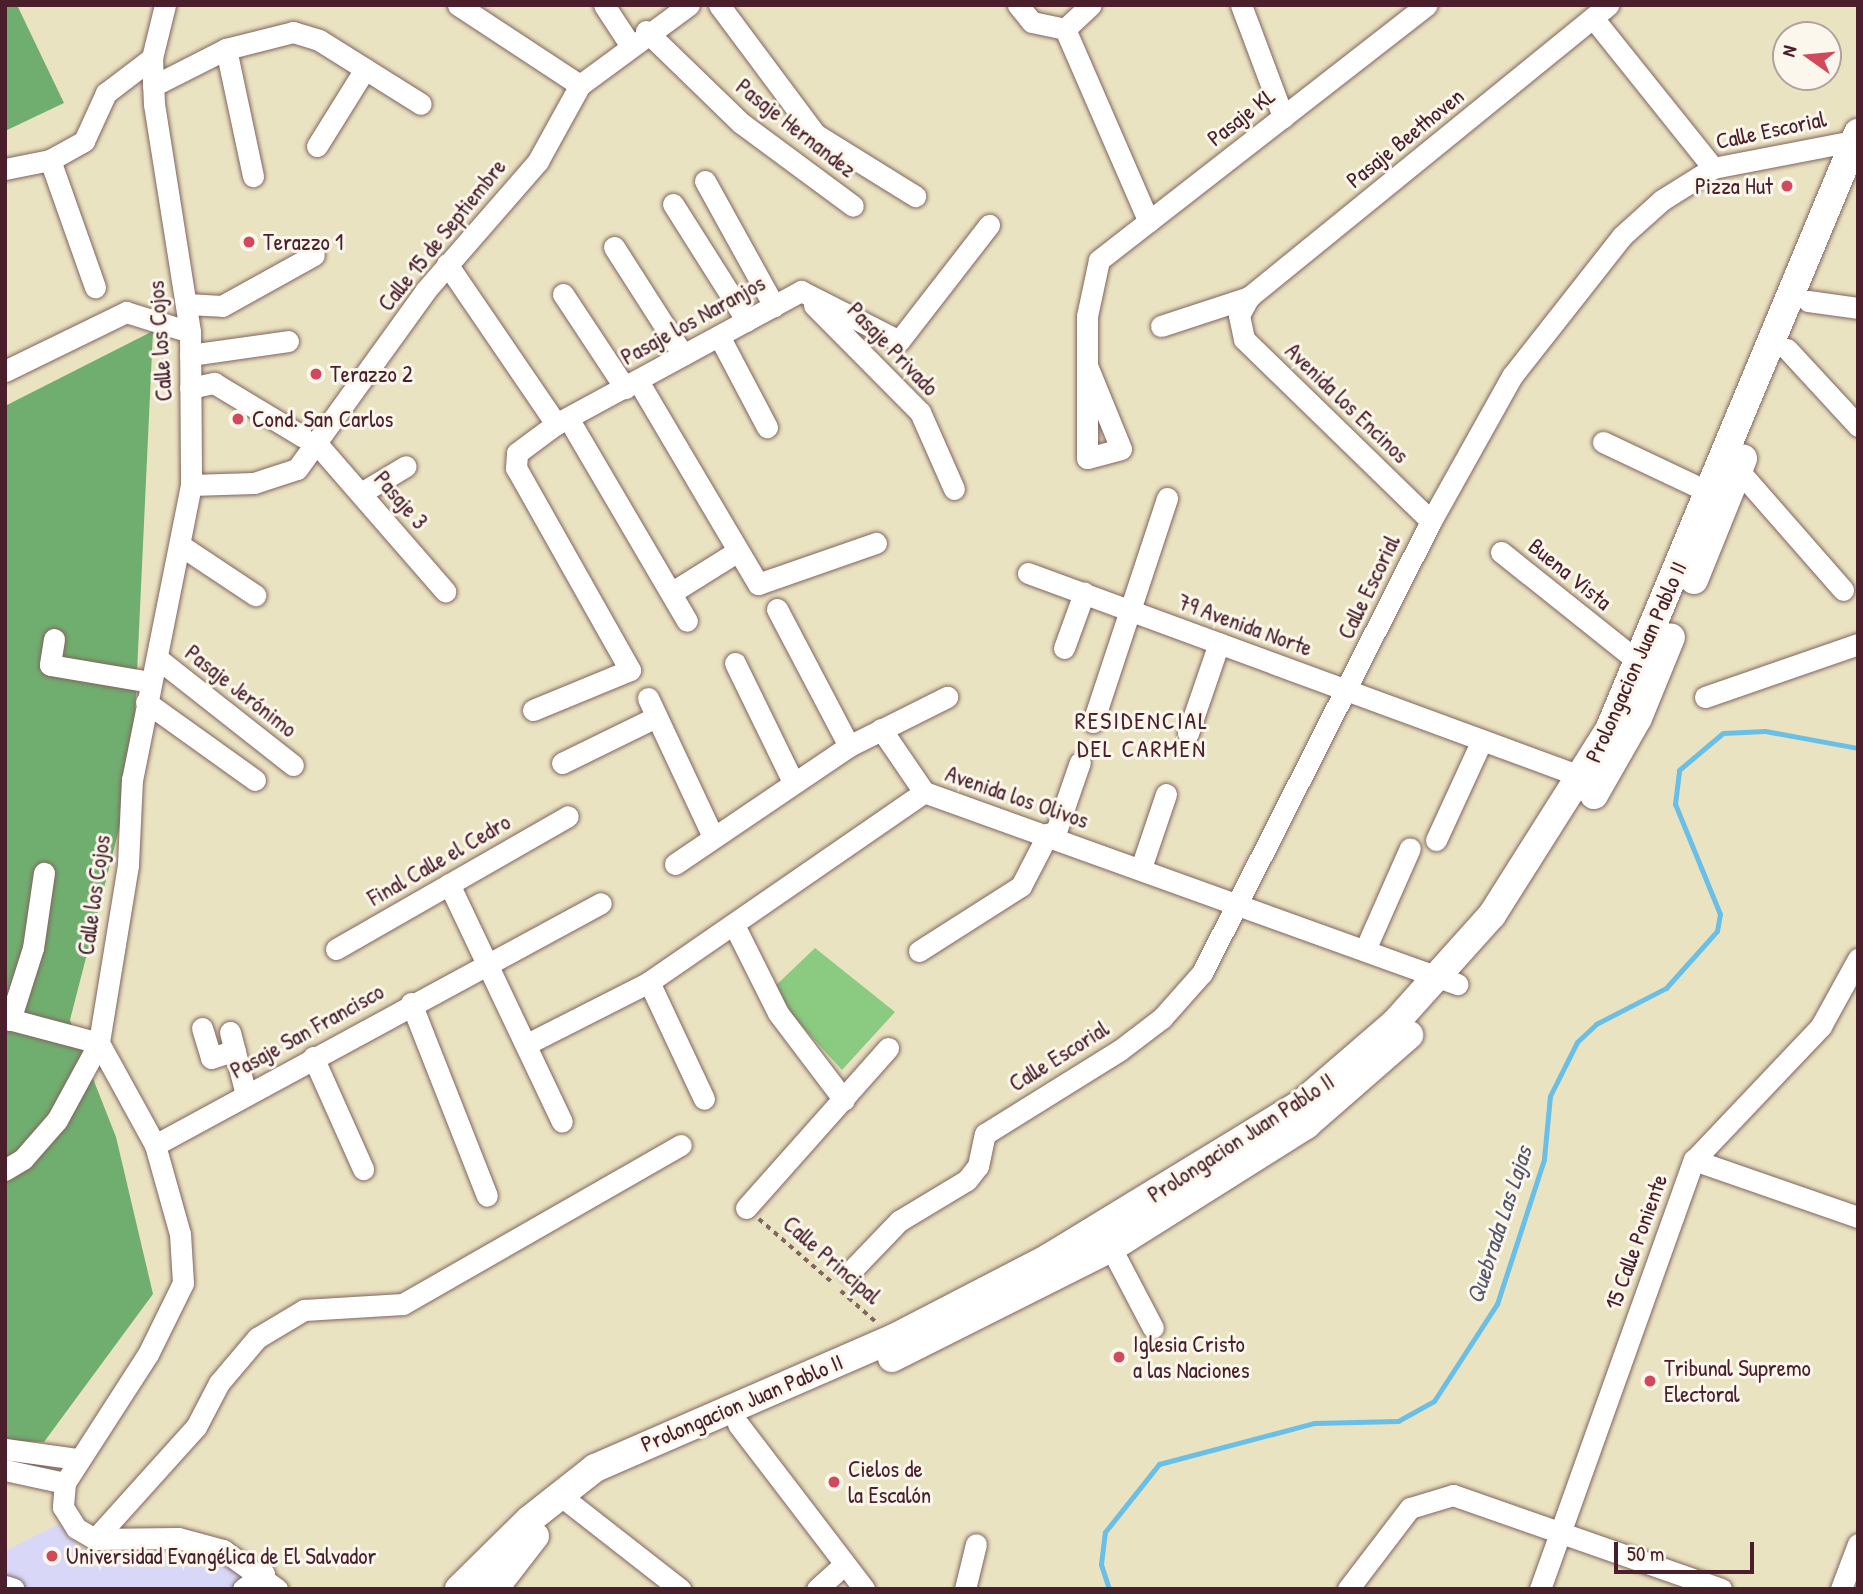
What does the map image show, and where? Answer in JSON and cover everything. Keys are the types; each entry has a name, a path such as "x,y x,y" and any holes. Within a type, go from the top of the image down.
{"main road":[{"name":"Prolongacion Juan Pablo II","path":"1592,780 1857,138"},
{"name":"Prolongacion Juan Pablo II","path":"494,1589 531,1539 570,1503 608,1479 933,1341 1111,1248 1340,1101 1448,980 1642,710 1787,349 1858,183"},
{"name":"Prolongacion Juan Pablo II","path":"459,1589 537,1512 609,1460 894,1338 1050,1257 1301,1104 1448,980"}],"street":[{"name":"Calle los Cojos","path":"99,1043 148,692 183,547 191,485 190,332 153,86 152,58 165,5"},
{"path":"458,5 580,85"},
{"name":"Pasaje Hernandez","path":"604,5 741,123 853,206"},
{"name":"Calle 15 de Septiembre","path":"191,485 254,483 297,469 311,440 447,264 538,160 580,85 638,37 689,5"},
{"path":"719,5 815,134 915,195"},
{"path":"1018,5 1032,22 1065,29"},
{"path":"1065,29 1091,5"},
{"path":"1241,5 1283,117"},
{"name":"Pasaje KL","path":"1088,368 1092,274 1099,260 1427,5"},
{"path":"1600,12 1713,168"},
{"name":"Pasaje Beethoven","path":"1244,306 1600,12"},
{"path":"1065,29 1149,222"},
{"path":"153,86 226,49 293,32 365,69 421,104"},
{"path":"226,49 253,176"},
{"path":"5,169 50,160 84,141 106,93 152,58"},
{"path":"317,146 365,69"},
{"name":"Calle Escorial","path":"850,1272 899,1221 967,1180 978,1166 985,1134 1162,1018 1202,973 1241,905 1431,522 1512,376 1622,236 1662,200 1713,168 1857,138"},
{"path":"50,160 95,287"},
{"path":"705,181 774,306"},
{"path":"673,204 747,321"},
{"name":"Pasaje los Naranjos","path":"533,710 630,670 516,468 517,453 562,421 801,291 899,341 989,226"},
{"path":"614,247 683,355"},
{"path":"186,304 222,306 314,256"},
{"path":"447,264 562,421 674,591 687,621"},
{"name":"Pasaje Privado","path":"801,291 920,412 954,489"},
{"path":"563,294 631,385 758,584 876,543"},
{"path":"1808,301 1858,308"},
{"path":"1160,326 1244,306"},
{"name":"Avenida los Encinos","path":"1244,306 1244,339 1431,522"},
{"path":"5,371 126,312 190,332"},
{"path":"719,336 767,427"},
{"path":"190,355 288,341"},
{"path":"1787,349 1858,426"},
{"name":"Pasaje 3","path":"190,388 214,383 311,440 445,591"},
{"path":"1603,442 1709,492"},
{"path":"360,493 406,466"},
{"path":"1739,471 1843,590"},
{"path":"1093,722 1167,498"},
{"path":"183,547 254,595"},
{"path":"674,591 738,551"},
{"name":"Buena Vista","path":"1501,552 1640,663"},
{"name":"79 Avenida Norte","path":"1028,573 1592,780"},
{"path":"1064,648 1084,593"},
{"path":"777,609 849,746"},
{"path":"54,639 50,665 148,692 255,780"},
{"path":"1188,733 1219,643"},
{"path":"1705,697 1858,645"},
{"name":"Pasaje Jerónimo","path":"158,658 293,765"},
{"path":"735,663 793,782"},
{"path":"675,864 849,746 947,697"},
{"path":"648,698 713,836"},
{"path":"562,763 656,717"},
{"path":"881,729 924,792"},
{"path":"1436,840 1482,740"},
{"path":"919,951 1021,886 1051,836 1080,762"},
{"name":"Avenida los Olivos","path":"527,1044 649,982 924,792 1448,980"},
{"path":"1141,868 1166,794"},
{"name":"Final Calle el Cedro","path":"336,949 568,816"},
{"path":"1366,950 1410,848"},
{"path":"44,873 33,948 8,1019 99,1043 155,1145 180,1234 183,1283 148,1354 65,1483 63,1507 76,1528 95,1539 178,1538 223,1550 270,1584"},
{"path":"449,884 484,963 527,1044 562,1122"},
{"name":"Pasaje San Francisco","path":"155,1145 484,963 601,903"},
{"path":"734,925 778,1013 844,1100"},
{"name":"15 Calle Poniente","path":"1540,1589 1693,1160 1821,1026 1858,959"},
{"path":"649,982 705,1100"},
{"path":"411,1003 488,1196"},
{"path":"202,1028 211,1058 233,1041 246,1095"},
{"path":"5,1170 23,1160 57,1120 99,1043"},
{"path":"746,1208 888,1048"},
{"path":"313,1057 363,1169"},
{"path":"95,1539 196,1427 219,1383 257,1338 304,1310 403,1304 681,1145"},
{"path":"1693,1160 1858,1217"},
{"path":"1111,1248 1153,1328"},
{"path":"738,1424 864,1589"},
{"path":"5,1449 78,1459"},
{"path":"5,1469 65,1483"},
{"path":"1348,1589 1410,1508 1453,1495 1562,1529 1721,1589"},
{"path":"570,1503 681,1589"},
{"path":"1841,1589 1858,1544"},
{"path":"965,1589 976,1545"},
{"path":"817,1589 845,1565"},
{"path":"243,1589 270,1584"},
{"path":"5,1586 14,1589"}],"path":[{"name":"Calle Principal","path":"746,1208 894,1338"}],"shaded area":[{"name":"Universidad Evangélica de El Salvador","path":"59,1524 78,1547 103,1557 206,1555 246,1572 265,1589 5,1589 5,1551"}],"green space":[{"path":"17,5 64,103 5,131 5,6"},
{"path":"153,331 132,779 70,1020 116,1137 153,1294 44,1442 5,1441 5,406"},
{"path":"815,948 895,1012 842,1070 770,991"}],"waterway":[{"name":"Quebrada Las Lajas","path":"1109,1589 1101,1564 1105,1532 1159,1464 1314,1423 1398,1421 1434,1401 1497,1304 1544,1159 1550,1096 1577,1042 1596,1024 1666,988 1717,931 1720,914 1675,804 1679,770 1723,733 1765,731 1858,748"}],"place":[{"name":"Pizza Hut","path":"1787,186"},
{"name":"Terazzo 1","path":"249,242"},
{"name":"Terazzo 2","path":"316,374"},
{"name":"Cond. San Carlos","path":"238,419"},
{"name":"Iglesia Cristo a las Naciones","path":"1119,1357"},
{"name":"Tribunal Supremo Electoral","path":"1650,1381"},
{"name":"Cielos de la Escalón","path":"834,1482"},
{"name":"Universidad Evangélica de El Salvador","path":"52,1556"}],"district":[{"name":"RESIDENCIAL DEL CARMEN","path":"1142,735"}]}
